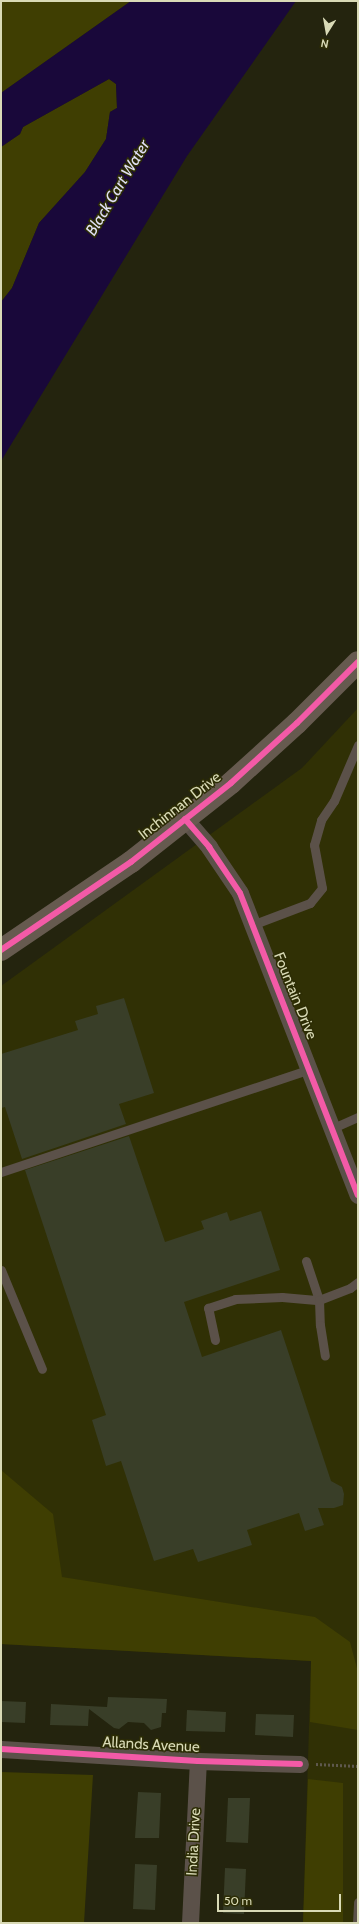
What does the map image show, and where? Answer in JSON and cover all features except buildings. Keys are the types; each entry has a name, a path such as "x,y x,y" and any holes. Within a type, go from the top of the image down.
{"street":[{"name":"Inchinnan Drive","path":"1,950 69,906 185,819 236,778 358,662"},
{"name":"Fountain Drive","path":"185,819 209,847 240,893 358,1195"},
{"name":"Allands Avenue","path":"1,1749 198,1761 300,1764"},
{"name":"India Drive","path":"190,1923 198,1761"}],"lane":[{"path":"252,925 310,903 322,888 314,845 321,820 334,801 358,745"},
{"path":"1,1172 310,1069"},
{"path":"332,1128 358,1117"},
{"path":"306,1261 319,1300 320,1325 326,1356"},
{"path":"1,1270 42,1370"},
{"path":"215,1340 208,1308 235,1299 282,1297 319,1300 350,1288 358,1282"},
{"path":"357,1923 358,1902"}],"path":[{"path":"300,1764 358,1766"}],"shaded area":[{"path":"1,1 131,1 1,93"},
{"path":"109,79 116,84 117,108 110,112 106,139 85,172 39,223 12,288 1,302 1,147 20,134 23,127"},
{"path":"358,708 358,1923 303,1923 311,1661 1,1644 1,986 302,768"},
{"path":"1,1470 53,1514 62,1577 315,1617 350,1642 358,1672 358,1730 310,1722 311,1661 1,1644"},
{"path":"1,1772 93,1775 84,1923 1,1923"},
{"path":"308,1779 343,1783 343,1923 303,1923"}],"water":[{"name":"Black Cart Water","path":"131,1 296,1 187,156 1,461 1,302 12,288 39,223 85,172 106,139 110,112 117,108 116,84 109,79 23,127 20,134 1,147 1,93"}],"cycle path":[{"path":"1,950 131,862 231,783 297,723 358,662"},
{"path":"185,819 209,847 240,893 358,1195"},
{"path":"1,1749 198,1761 300,1764"}]}
